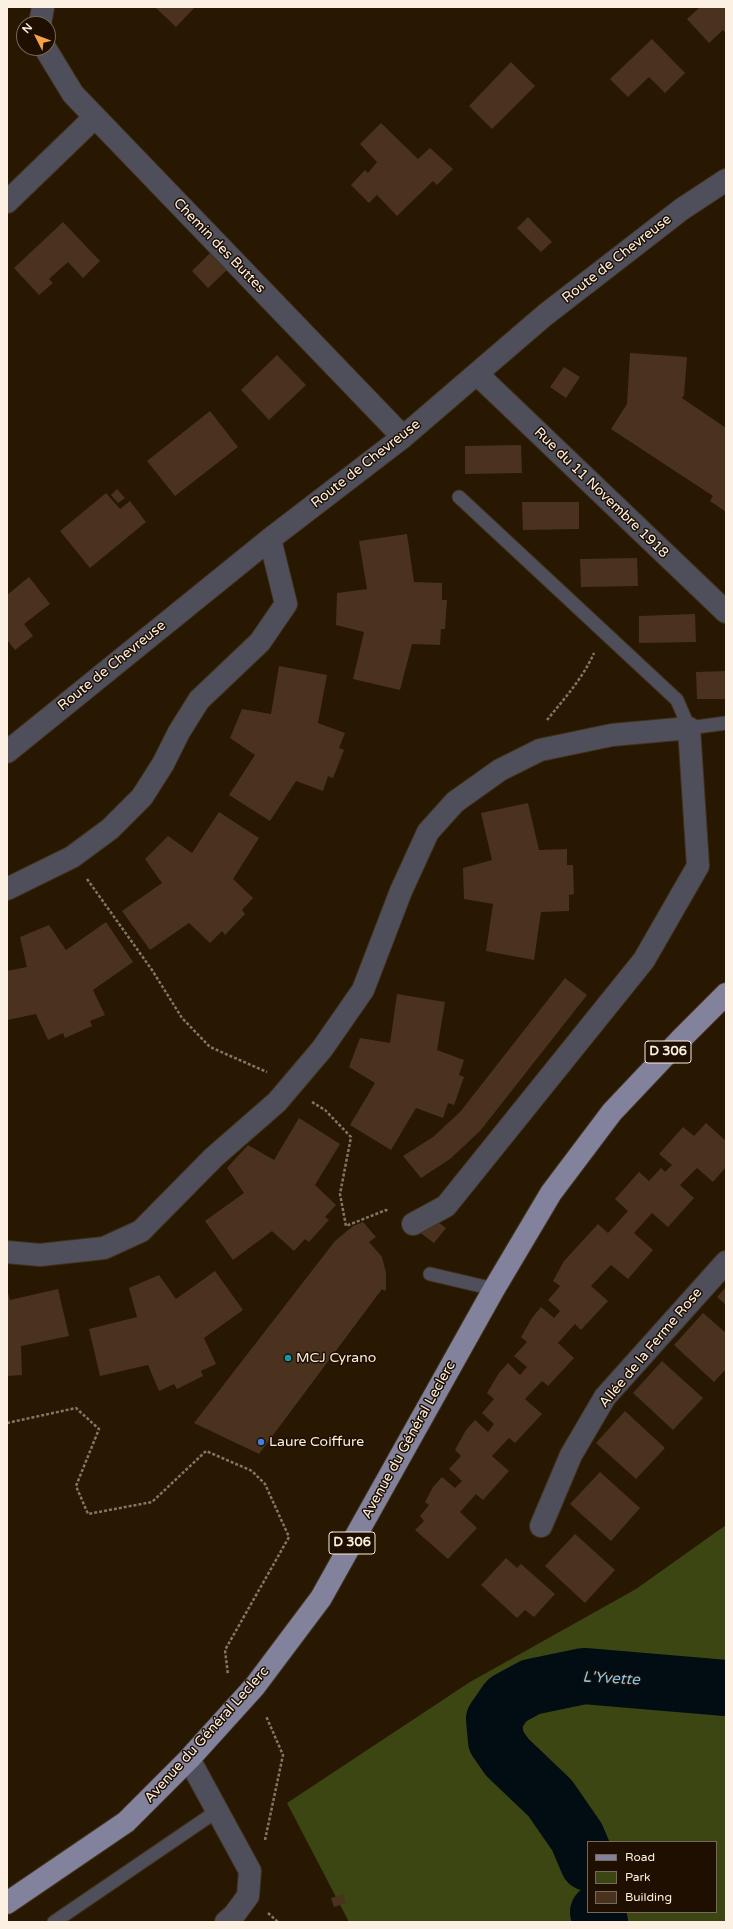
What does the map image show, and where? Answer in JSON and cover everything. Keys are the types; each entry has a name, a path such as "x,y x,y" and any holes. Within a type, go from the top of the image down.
{"main road":[{"name":"Avenue du Général Leclerc","path":"7,1903 126,1822 189,1759 255,1686 321,1598 494,1289 551,1193 612,1112 726,994"}],"street":[{"name":"Chemin des Buttes","path":"50,56 73,94 403,437"},
{"path":"7,202 95,117"},
{"name":"Route de Chevreuse","path":"7,752 270,539 403,437 551,310 682,208 726,180"},
{"name":"Rue du 11 Novembre 1918","path":"477,374 726,612"},
{"path":"7,889 72,857 110,829 142,797 164,764 179,732 199,700 260,642 286,604 270,539"},
{"path":"7,1252 40,1255 104,1248 140,1231 214,1157 277,1102 322,1049 363,990 401,890 428,832 455,802 500,770 540,750 612,735 689,728 698,866 644,960 446,1206 413,1224"},
{"name":"Allée de la Ferme Rose","path":"541,1526 571,1455 605,1397 726,1262"},
{"path":"189,1759 250,1871 248,1896 234,1915 226,1922"}],"lane":[{"path":"459,497 677,700 689,728 726,724"},
{"path":"430,1274 494,1289"},
{"path":"54,1922 217,1811"}],"path":[{"path":"546,722 571,691 590,662 603,632"},
{"path":"72,857 152,970 182,1018 210,1047 277,1075 289,1088 325,1110 351,1137 340,1194 346,1226 386,1210 413,1224"},
{"path":"7,1423 76,1408 99,1429 76,1486 88,1514 152,1502 206,1451 252,1471 265,1484 289,1537 225,1650 229,1677"},
{"path":"264,1846 277,1777 283,1755 266,1716"},
{"path":"266,1911 278,1922"}],"green space":[{"path":"726,1525 726,1922 349,1922 287,1803 470,1682 636,1589"}],"building":[{"path":"155,7 195,7 176,27"},
{"path":"700,7 726,7 726,34 723,30 709,43 687,19"},
{"path":"652,39 685,73 665,93 649,77 628,97 610,79"},
{"path":"511,62 535,86 492,129 469,106"},
{"path":"381,123 418,159 430,148 453,169 437,185 433,181 397,216 377,195 369,203 351,185 365,170 368,173 377,162 360,144"},
{"path":"528,217 552,242 541,252 517,228"},
{"path":"63,222 100,261 83,278 68,262 49,279 53,283 39,295 14,268"},
{"path":"211,252 228,269 208,288 192,271"},
{"path":"630,353 687,357 684,395 682,398 726,428 726,512 710,501 713,496 611,429 627,404"},
{"path":"277,355 306,385 269,420 241,390"},
{"path":"564,367 580,377 566,398 550,387"},
{"path":"210,411 238,447 175,496 147,461"},
{"path":"521,445 522,473 465,474 465,446"},
{"path":"117,489 125,498 118,503 111,495"},
{"path":"106,493 120,509 130,501 146,522 90,568 60,531"},
{"path":"522,502 579,502 579,529 523,530"},
{"path":"407,534 414,582 442,583 442,600 447,600 445,629 441,629 440,645 412,644 400,690 353,679 364,632 336,625 337,593 367,589 359,541"},
{"path":"637,558 638,586 581,587 580,559"},
{"path":"29,577 50,604 24,624 33,636 15,650 7,640 7,595"},
{"path":"695,614 696,642 639,643 639,616"},
{"path":"279,666 327,675 318,723 345,733 339,748 344,750 333,778 328,776 323,791 296,781 270,821 229,795 255,755 230,738 242,709 271,714"},
{"path":"726,671 726,699 697,699 696,672"},
{"path":"528,803 539,850 567,849 567,865 573,865 574,894 569,895 569,911 541,912 534,960 486,951 493,904 464,899 463,868 492,860 481,813"},
{"path":"219,812 259,838 233,879 253,898 242,910 245,914 225,935 222,931 210,943 189,923 150,950 122,911 162,883 145,859 168,836 192,853"},
{"path":"106,922 133,962 93,990 105,1015 90,1021 92,1026 65,1038 63,1033 48,1040 36,1014 7,1020 7,971 27,967 20,937 49,925 66,950"},
{"path":"565,978 587,995 480,1131 450,1159 421,1178 403,1156 433,1137 460,1112"},
{"path":"397,994 445,1002 437,1050 464,1060 459,1075 464,1077 454,1105 448,1103 443,1118 416,1108 391,1150 350,1125 375,1083 349,1067 360,1038 390,1043"},
{"path":"299,1118 340,1144 315,1185 336,1205 325,1217 329,1220 309,1242 305,1239 294,1251 272,1231 233,1260 205,1221 244,1193 227,1168 248,1145 274,1160"},
{"path":"706,1123 726,1141 726,1167 713,1182 697,1168 680,1185 694,1198 668,1227 652,1213 634,1233 653,1250 628,1279 611,1265 591,1286 608,1301 581,1330 575,1324 558,1343 574,1358 548,1386 542,1381 525,1399 542,1414 515,1443 509,1438 492,1456 509,1471 483,1500 476,1494 460,1512 477,1528 448,1559 415,1530 424,1521 420,1516 429,1505 425,1502 433,1487 442,1477 455,1488 462,1481 449,1469 461,1456 455,1450 466,1430 475,1420 488,1432 494,1424 482,1413 494,1399 487,1393 499,1373 508,1363 520,1375 527,1367 514,1356 527,1342 521,1337 532,1318 541,1307 554,1318 560,1311 548,1300 560,1286 553,1281 564,1261 598,1224 608,1233 628,1211 615,1199 639,1172 649,1181 661,1168 665,1172 672,1165 659,1154 683,1127 694,1136"},
{"path":"431,1217 446,1228 434,1243 419,1232"},
{"name":"MCJ Cyrano","path":"363,1222 376,1237 369,1242 382,1257 386,1273 386,1289 385,1291 382,1289 259,1454 194,1423 335,1241 353,1226"},
{"path":"215,1271 243,1310 204,1338 216,1364 201,1371 203,1376 177,1389 174,1384 159,1391 148,1365 100,1376 89,1329 137,1317 129,1288 159,1275 176,1299"},
{"path":"726,1287 726,1305 717,1297"},
{"path":"58,1289 69,1336 21,1346 22,1375 7,1376 7,1290 10,1300"},
{"path":"703,1313 726,1333 726,1369 714,1382 674,1345"},
{"path":"662,1361 703,1398 673,1430 633,1393"},
{"path":"625,1411 665,1448 636,1479 596,1443"},
{"path":"600,1472 640,1508 611,1541 570,1504"},
{"path":"575,1534 615,1570 585,1603 545,1566"},
{"path":"506,1558 517,1568 521,1564 555,1594 534,1617 525,1610 517,1618 481,1585"},
{"path":"343,1894 346,1903 334,1907 331,1898"}],"waterway":[{"name":"L'Yvette","path":"587,1861 577,1837 550,1798 507,1757 496,1741 494,1719 507,1700 531,1687 584,1676 726,1688"},
{"name":"L'Yvette","path":"598,1913 600,1922"}],"place":[{"name":"MCJ Cyrano","path":"288,1358"},
{"name":"Laure Coiffure","path":"261,1442"}]}
